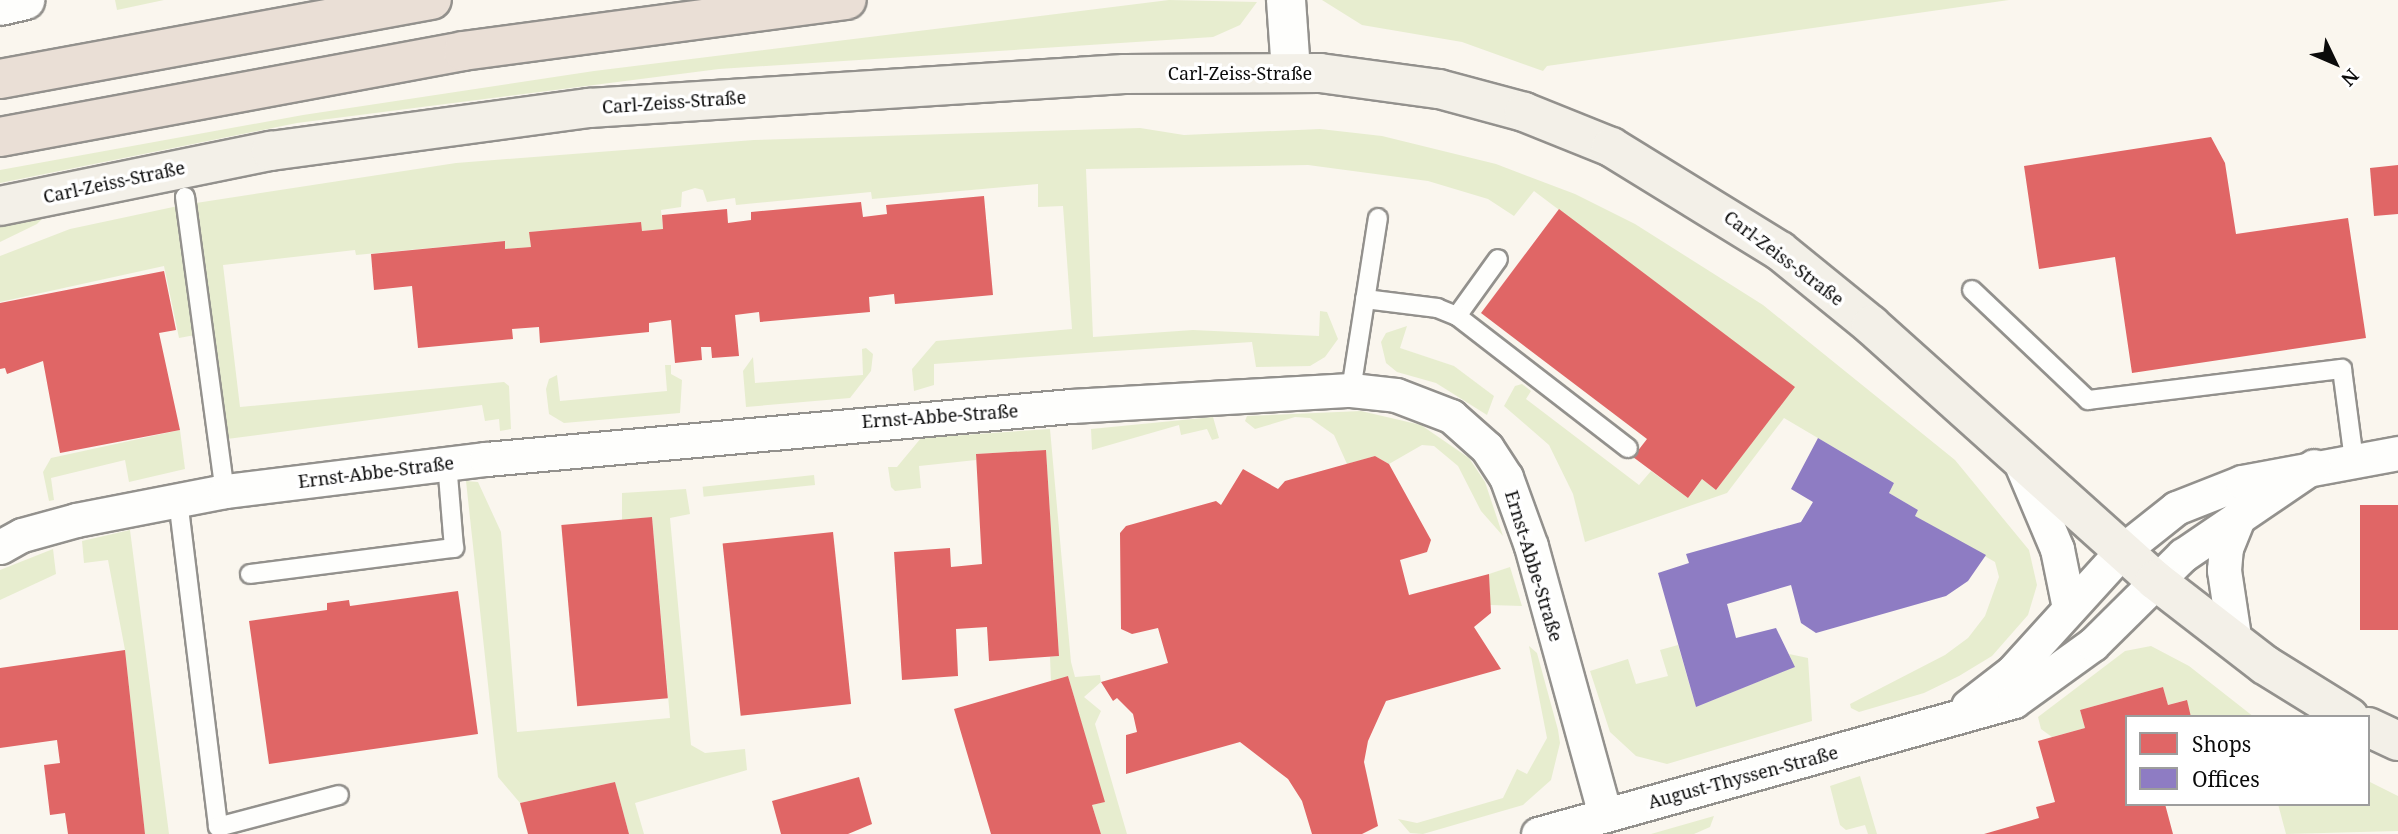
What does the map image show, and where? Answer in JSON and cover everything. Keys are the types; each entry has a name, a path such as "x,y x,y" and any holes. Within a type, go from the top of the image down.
{"highway":[{"path":"0,79 432,0"},
{"path":"0,137 463,51 847,0"}],"main road":[{"name":"Carl-Zeiss-Straße","path":"0,206 271,151 589,108 1026,78 1291,72 1393,82 1471,97 1570,128 1630,156 1721,211 1810,274 2155,580 2235,643 2346,715"},
{"path":"2370,728 2398,741"}],"street":[{"path":"0,6 25,0"},
{"path":"1286,0 1291,72"},
{"name":"Ernst-Abbe-Straße","path":"0,547 22,535 76,520 225,491 447,464 896,419 1352,390 1396,395 1433,405 1471,432 1506,477 1531,546 1605,816"},
{"path":"2122,551 2161,517 2208,493 2315,467 2398,453"},
{"path":"2018,458 2057,549 2069,608"},
{"path":"2155,580 2239,516 2315,467"},
{"path":"2235,643 2224,570 2226,548 2239,516"},
{"name":"August-Thyssen-Straße","path":"1949,719 1998,685 2122,551"},
{"name":"August-Thyssen-Straße","path":"1538,834 1996,708 2052,677 2110,628 2155,580"}],"lane":[{"path":"185,197 225,491"},
{"path":"1352,390 1378,218"},
{"path":"1457,316 1498,258"},
{"path":"1972,290 2088,400 2342,369 2354,460"},
{"path":"1365,299 1437,308 1457,316 1628,448"},
{"path":"250,574 454,548 447,464"},
{"path":"178,500 218,827 339,795"}],"green space":[{"path":"115,0 164,0 117,10"},
{"path":"1169,0 1257,2 1240,25 1213,37 719,69 297,123 0,183 0,170 303,115 594,71"},
{"path":"1322,0 2009,0 1547,66 1543,71 1462,42 1362,25"},
{"path":"1140,128 1184,135 1320,129 1382,136 1496,164 1575,194 1635,224 1763,305 1955,460 2029,550 2037,585 2028,615 1992,656 1959,676 1924,693 1859,712 1851,708 1850,704 1945,655 1968,638 1985,616 1999,577 1995,562 1915,516 1918,510 1889,493 1894,483 1784,418 1727,493 1585,542 1573,494 1549,445 1504,406 1515,386 1522,384 1531,391 1526,399 1639,485 1651,471 1688,498 1702,479 1716,490 1794,387 1534,191 1514,216 1488,199 1428,181 1308,165 1086,169 1093,337 1193,330 1319,336 1320,311 1327,312 1338,339 1325,357 1310,366 1256,367 1252,342 934,364 934,385 914,391 912,369 936,341 1072,329 1063,206 1038,207 1038,184 872,199 871,192 736,205 735,198 707,202 703,190 695,188 682,192 681,207 661,210 663,229 642,231 640,222 530,232 531,247 505,249 504,241 356,255 355,250 223,265 240,407 504,382 509,386 511,429 500,431 499,419 485,421 482,405 227,439 196,203 456,163 754,140"},
{"path":"178,206 195,335 179,338 164,266 0,302 0,256 70,229"},
{"path":"45,216 37,224 0,242 0,227"},
{"path":"1407,326 1400,348 1454,366 1494,396 1487,415 1436,383 1397,372 1386,363 1381,342 1386,333"},
{"path":"866,348 873,354 871,371 850,398 746,407 743,371 753,357 755,383 863,375 862,349"},
{"path":"665,365 671,365 671,374 682,380 680,413 564,423 549,414 546,389 549,379 557,375 560,401 667,391"},
{"path":"1361,411 1421,425 1469,458 1485,482 1503,536 1481,511 1458,466 1434,446 1422,445 1389,464 1375,456 1347,464 1334,435 1310,418 1295,417 1255,429 1245,421 1247,416"},
{"path":"1213,417 1219,438 1212,440 1207,429 1181,435 1179,425 1092,450 1091,429"},
{"path":"1050,429 1071,662 1075,677 1100,675 1101,682 1084,697 1101,711 1095,724 1127,834 1101,834 1092,805 1104,802 1068,676 1051,681 1050,657 1059,656 1046,450 976,454 976,460 919,466 921,488 895,491 891,487 888,467 897,467 921,438"},
{"path":"180,430 185,469 129,482 125,460 51,478 54,500 49,501 43,472 51,458"},
{"path":"814,475 815,485 704,497 703,487"},
{"path":"466,481 478,482 501,532 517,732 670,718 652,517 622,520 622,493 686,489 690,514 670,518 691,745 705,753 745,749 747,770 635,803 644,834 629,834 615,782 520,803 498,777"},
{"path":"130,530 169,834 145,834 125,650 108,560 84,563 82,541"},
{"path":"53,549 56,574 0,600 0,570"},
{"path":"1510,567 1522,606 1490,605 1489,574"},
{"path":"1678,645 1696,707 1794,667 1789,654 1808,658 1812,721 1667,764 1636,756 1610,732 1590,671 1628,659 1636,684 1668,676 1660,650"},
{"path":"1529,646 1537,653 1558,730 1560,743 1551,780 1523,805 1423,834 1410,833 1398,819 1417,823 1503,798 1517,769 1527,774 1547,738"},
{"path":"2151,646 2189,666 2251,715 2190,715 2186,700 2168,705 2163,687 2080,710 2085,728 2052,737 2041,729 2038,717 2125,651"},
{"path":"1860,776 1877,834 1868,834 1865,825 1846,830 1840,825 1830,786"},
{"path":"2370,782 2398,796 2398,831 2286,834 2279,806 2370,806"},
{"path":"1714,816 1710,827 1694,834 1651,834"}],"building: Shops":[{"path":"2211,137 2225,163 2236,234 2348,218 2366,338 2132,373 2115,257 2039,269 2024,166"},
{"path":"2398,165 2398,214 2374,216 2370,168"},
{"path":"984,196 993,295 895,304 894,294 869,297 870,312 760,322 759,312 735,315 739,356 712,358 711,347 701,347 702,360 675,363 671,320 649,323 649,332 540,343 539,327 512,329 513,339 418,348 412,286 374,290 371,254 505,241 505,249 531,247 529,232 641,222 642,231 663,229 662,215 727,209 728,223 751,220 751,212 861,202 863,217 887,214 886,205"},
{"path":"1559,209 1795,387 1716,490 1702,479 1688,498 1633,457 1647,439 1481,313"},
{"path":"164,271 176,330 159,333 180,430 60,453 43,361 7,374 5,368 0,369 0,303"},
{"path":"1046,450 1059,656 989,661 987,627 956,629 958,676 902,680 894,552 950,548 951,567 982,564 976,454"},
{"path":"1375,456 1389,464 1431,540 1427,552 1400,560 1409,595 1489,574 1491,613 1474,627 1501,669 1386,701 1368,741 1364,762 1378,826 1362,834 1312,834 1302,801 1288,779 1240,742 1126,774 1126,735 1137,732 1133,714 1117,698 1113,701 1101,682 1168,663 1158,628 1132,634 1121,629 1120,533 1126,526 1216,501 1221,505 1243,469 1278,489 1285,481"},
{"path":"2360,505 2398,505 2398,630 2360,630"},
{"path":"652,517 668,698 577,706 561,525"},
{"path":"833,532 851,704 741,716 723,544"},
{"path":"458,591 478,734 269,764 249,621 327,610 327,603 349,600 350,606"},
{"path":"125,650 145,834 68,834 65,813 50,815 44,765 60,763 57,740 0,748 0,668"},
{"path":"1068,676 1105,802 1092,805 1101,834 991,834 954,709"},
{"path":"2163,687 2168,705 2187,700 2191,715 2125,715 2125,806 2166,806 2173,834 1984,834 2039,818 2036,807 2055,802 2038,741 2085,728 2080,710"},
{"path":"859,777 872,824 848,834 781,834 772,801"},
{"path":"615,782 629,834 528,834 520,803"}],"building: Offices":[{"path":"1818,438 1894,483 1889,493 1918,510 1915,516 1986,555 1968,581 1946,596 1816,633 1801,623 1791,585 1727,604 1736,638 1776,628 1795,667 1696,707 1658,573 1689,563 1686,554 1801,522 1813,502 1791,489"}]}
